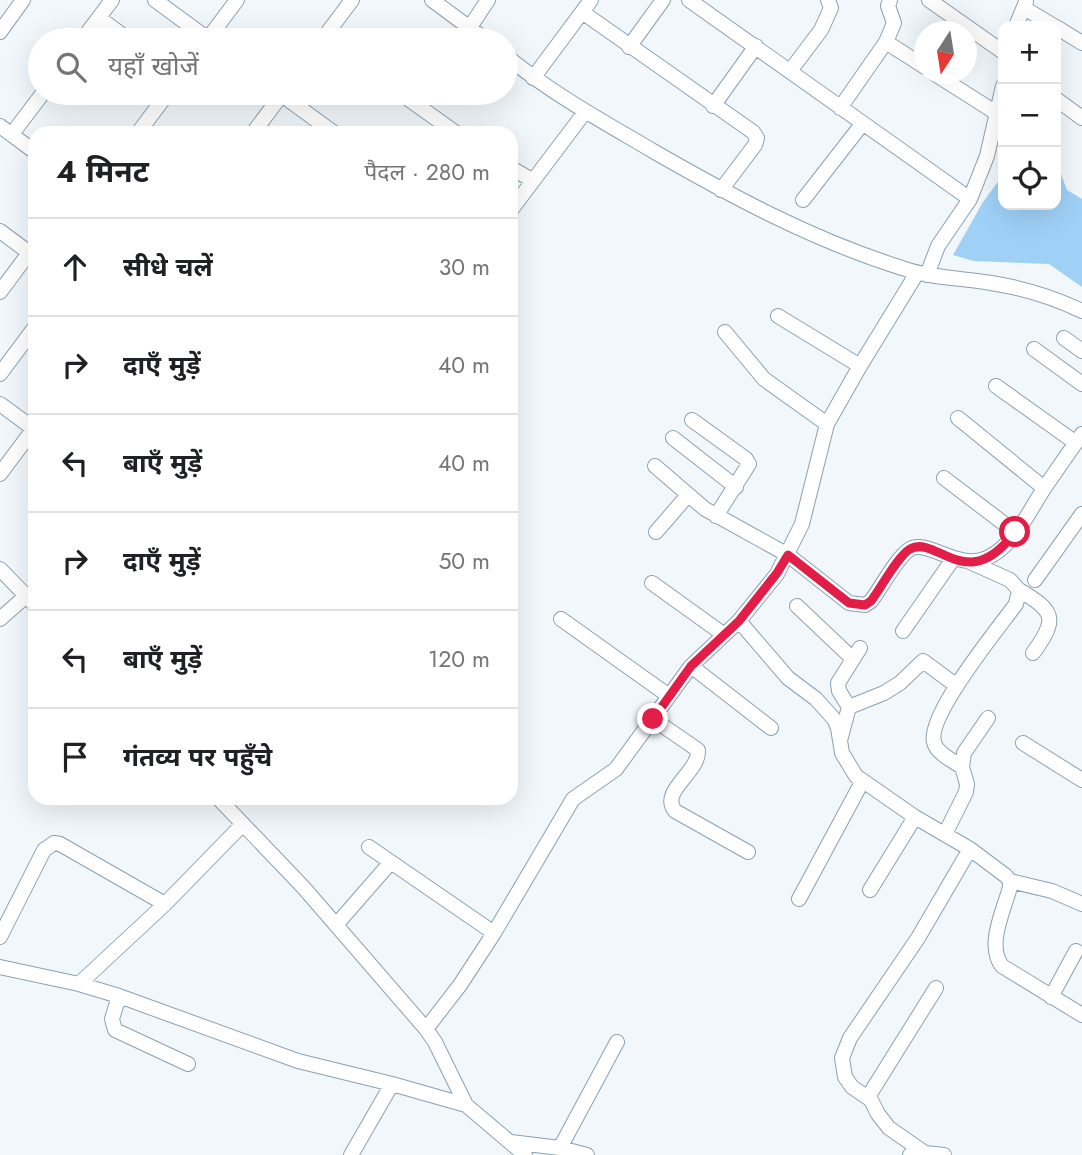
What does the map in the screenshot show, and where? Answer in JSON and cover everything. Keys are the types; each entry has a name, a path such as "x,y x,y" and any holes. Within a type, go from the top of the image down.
{"street":[{"path":"0,32 23,0"},
{"path":"91,28 112,0"},
{"path":"155,0 191,28"},
{"path":"216,28 237,0"},
{"path":"333,28 352,0"},
{"path":"432,0 470,27 488,0"},
{"path":"533,78 592,0"},
{"path":"629,47 663,0"},
{"path":"689,0 970,199"},
{"path":"790,71 821,30 831,8 828,0"},
{"path":"840,108 886,42 894,23 888,6 890,0"},
{"path":"929,0 998,48"},
{"path":"1018,21 1025,4 1047,21"},
{"path":"582,12 753,132 757,138 755,145 721,190"},
{"path":"99,18 113,28"},
{"path":"1061,31 1082,43"},
{"path":"886,42 914,60"},
{"path":"713,106 756,47"},
{"path":"518,66 585,112 721,190 786,223 922,274 990,282 1028,290 1082,311"},
{"path":"426,1029 460,985 494,933 573,799 616,769 691,666 739,621 788,555 802,524 827,424 860,366 970,199 987,156 998,114 951,84"},
{"path":"1061,103 1082,118"},
{"path":"28,147 6,130 31,105"},
{"path":"143,126 159,105"},
{"path":"258,126 274,105"},
{"path":"297,105 325,126"},
{"path":"417,105 446,126"},
{"path":"518,200 585,112"},
{"path":"803,200 863,123"},
{"path":"518,173 532,180"},
{"path":"0,231 28,252"},
{"path":"0,292 28,260"},
{"path":"778,316 860,366"},
{"path":"725,332 764,379 827,424"},
{"path":"0,374 28,336"},
{"path":"1064,338 1082,351"},
{"path":"1034,349 1082,384"},
{"path":"970,562 993,555 1015,532 1079,439 996,386"},
{"path":"0,404 28,424"},
{"path":"958,418 1044,488"},
{"path":"692,420 746,458 749,464 716,516"},
{"path":"0,474 28,436"},
{"path":"673,438 736,487"},
{"path":"655,466 716,516 788,555 849,603 865,605 871,601 914,547 970,562 1010,580 1050,615 1051,623 1033,653"},
{"path":"944,478 1015,532"},
{"path":"656,532 688,495"},
{"path":"1035,580 1081,519"},
{"path":"903,631 953,559"},
{"path":"0,569 28,599"},
{"path":"652,583 723,634"},
{"path":"962,767 943,754 934,742 933,734 940,714 957,686 1016,604 1019,590"},
{"path":"0,619 28,602"},
{"path":"797,607 856,654 838,683 839,691 849,707 840,738"},
{"path":"561,619 669,696"},
{"path":"739,621 788,678 826,709 838,728 842,753 863,782 970,849 1010,881 1052,891 1082,904"},
{"path":"849,707 884,694 900,683 922,661 957,686"},
{"path":"691,666 771,728"},
{"path":"945,834 966,792 967,784 962,767 964,753 988,718"},
{"path":"653,719 698,750 695,763 670,799 670,805 675,811 748,852"},
{"path":"1023,743 1082,780"},
{"path":"799,899 863,782"},
{"path":"225,805 336,925 426,1029 466,1105"},
{"path":"870,890 915,817"},
{"path":"79,984 165,904 243,824"},
{"path":"0,937 44,850 54,843 61,844 165,904"},
{"path":"369,847 494,933"},
{"path":"925,1153 889,1128 869,1097 852,1087 845,1077 842,1058 845,1048 918,937 970,849"},
{"path":"336,925 391,862"},
{"path":"1010,881 995,942 996,959 1002,966 1082,1015"},
{"path":"1051,997 1076,951"},
{"path":"0,967 79,984 298,1060 466,1105 525,1155"},
{"path":"869,1097 936,988"},
{"path":"119,996 112,1019 115,1030 188,1064"},
{"path":"560,1148 617,1042"},
{"path":"353,1154 393,1084"},
{"path":"511,1142 560,1148 587,1155"},
{"path":"910,1155 944,1155"}],"water":[{"path":"1061,174 1067,190 1082,199 1082,287 1049,264 974,261 953,255 983,202 998,182 998,210 1061,210"}],"route":[{"path":"653,719 691,666 739,621 788,555 849,603 865,605 871,601 905,553 914,547 953,559 979,561 1000,550 1015,532"}]}
